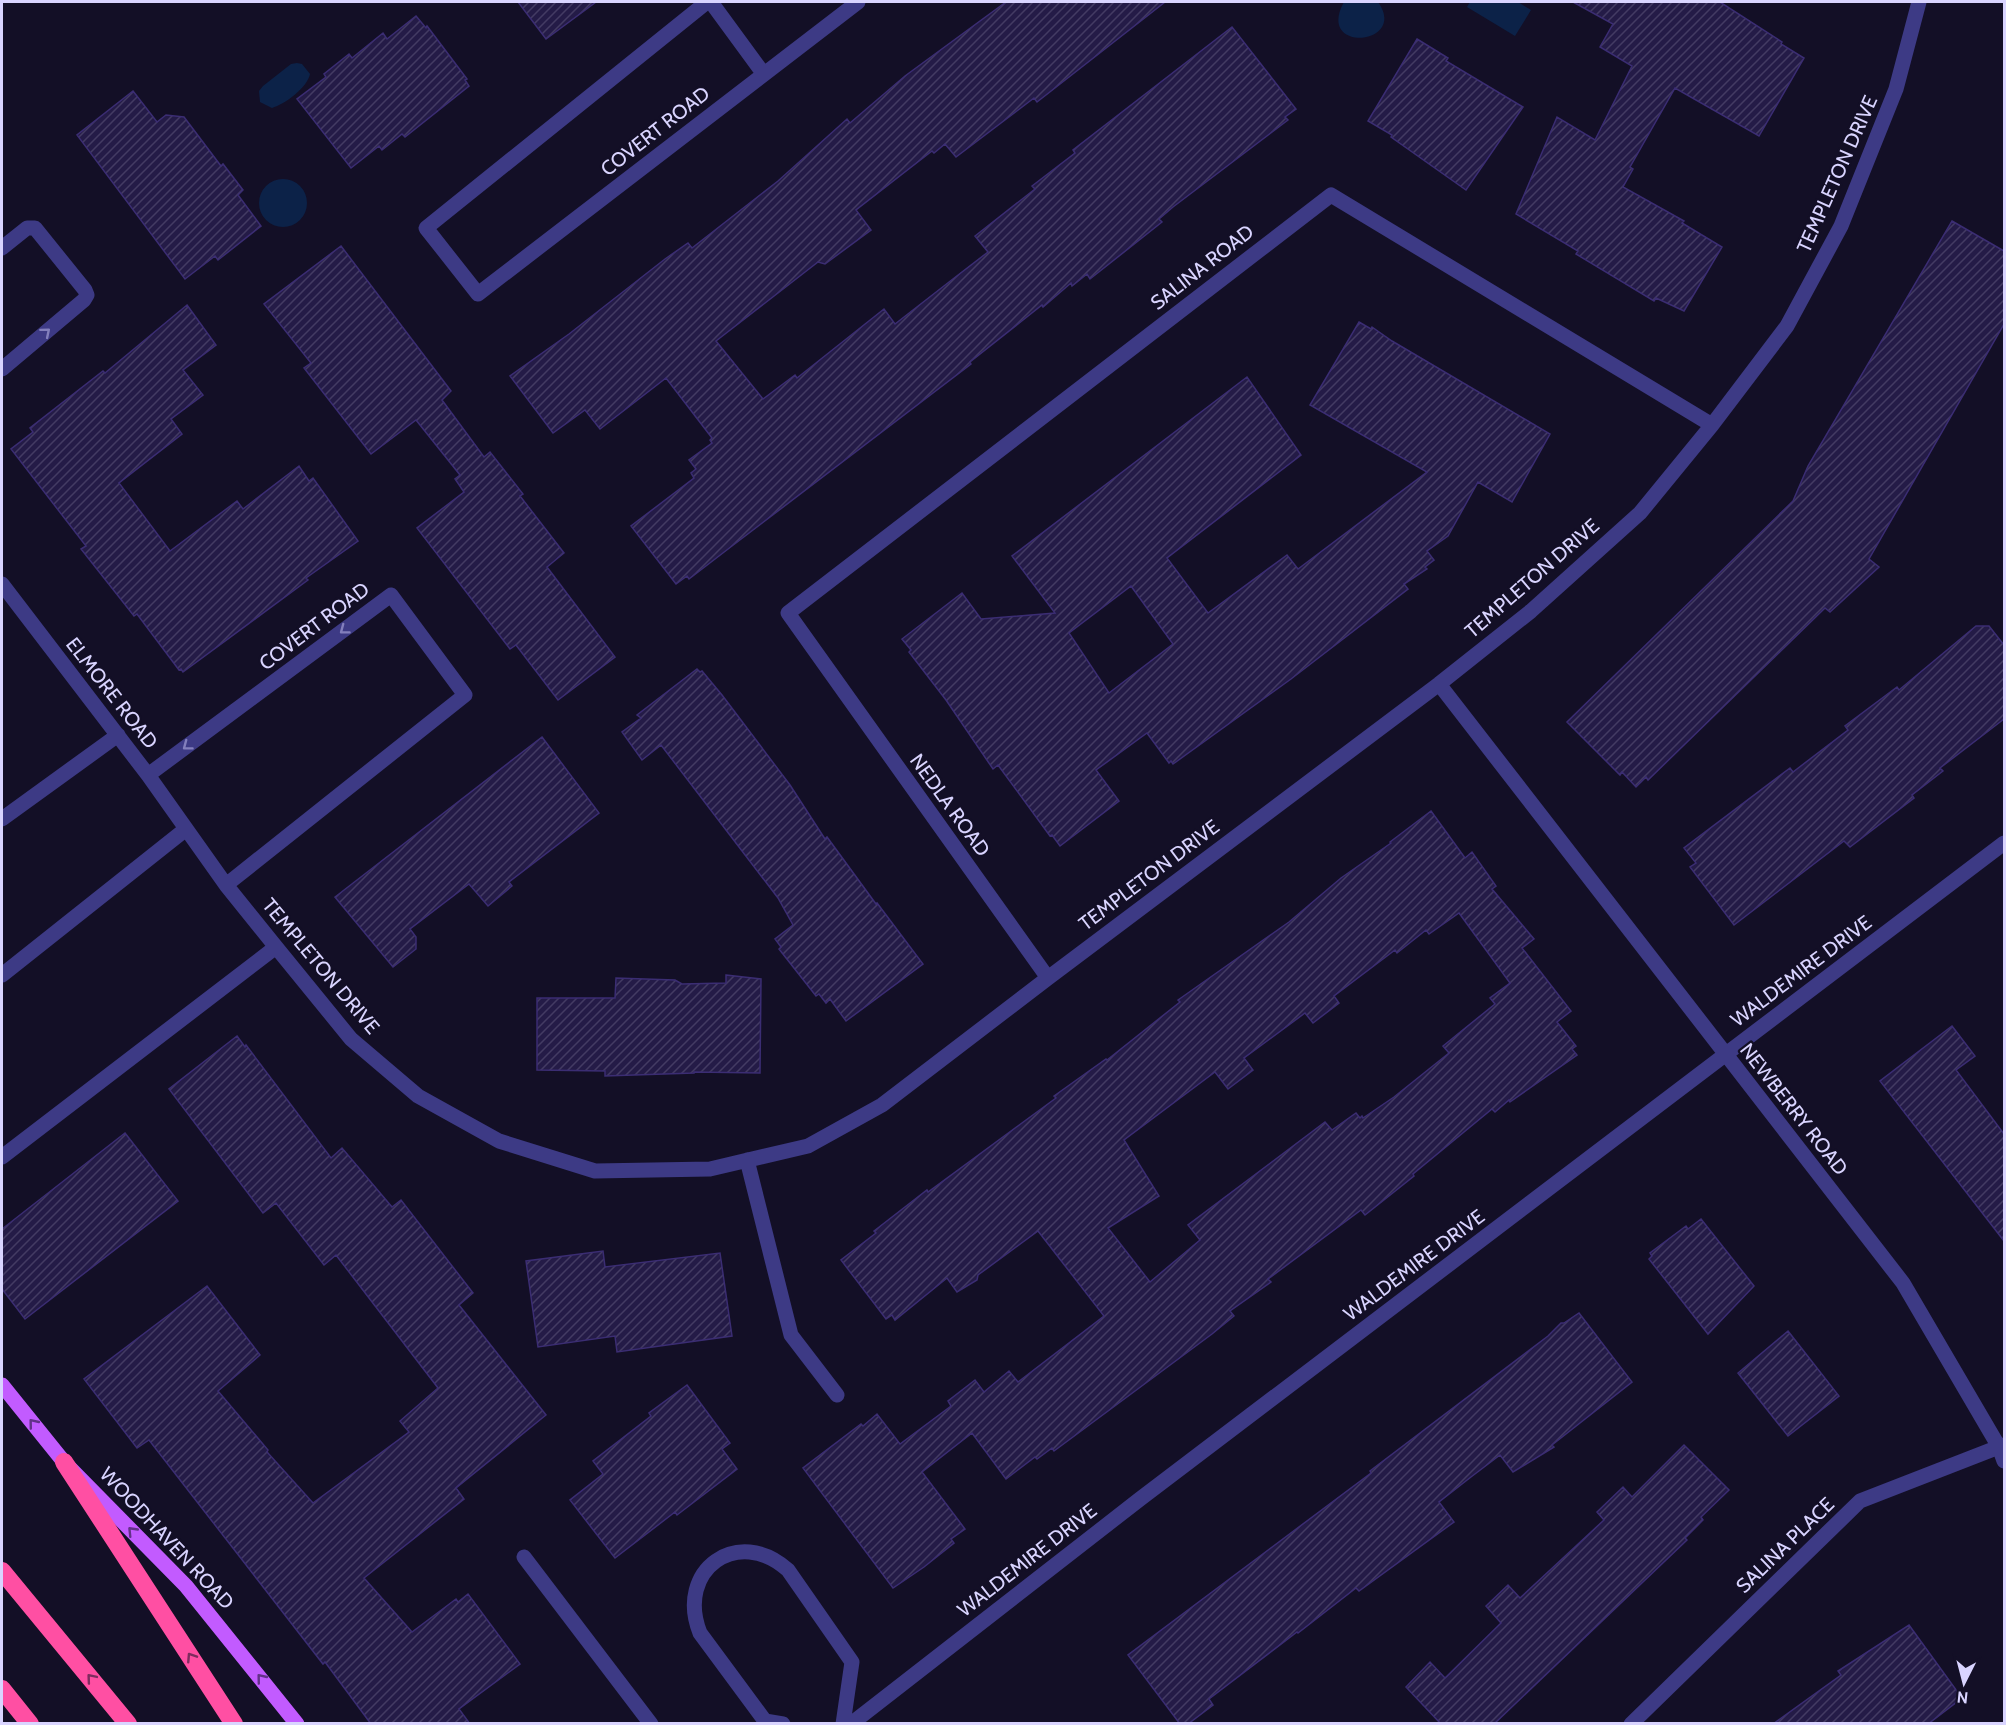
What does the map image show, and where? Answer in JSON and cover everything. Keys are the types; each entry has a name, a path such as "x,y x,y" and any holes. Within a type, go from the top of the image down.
{"highway":[{"path":"64,1462 234,1724"},
{"path":"2,1571 128,1724"},
{"path":"2,1689 30,1724"}],"main road":[{"name":"WOODHAVEN ROAD","path":"2,1384 64,1462 186,1586 297,1724"}],"street":[{"path":"709,2 764,73"},
{"name":"COVERT ROAD","path":"709,2 426,228 478,294 858,2"},
{"name":"TEMPLETON DRIVE","path":"186,829 226,885 351,1039 418,1096 499,1141 595,1171 710,1169 808,1146 882,1106 1438,684 1531,611 1640,513 1712,425 1787,326 1841,226 1896,89 1919,2"},
{"name":"SALINA ROAD","path":"818,656 788,613 1331,195 1712,425"},
{"path":"2,248 27,228 34,228 87,295 84,300 2,369"},
{"name":"ELMORE ROAD","path":"2,584 118,735 186,829"},
{"name":"COVERT ROAD","path":"148,775 391,595 465,694 226,885"},
{"name":"NEDLA ROAD","path":"818,656 1048,978"},
{"name":"NEWBERRY ROAD","path":"1438,684 1903,1283 2003,1451"},
{"path":"2,819 118,735"},
{"path":"2,975 186,829"},
{"name":"WALDEMIRE DRIVE","path":"851,1724 1140,1499 2004,843"},
{"path":"2,1157 276,947"},
{"path":"747,1160 791,1335 837,1395"},
{"name":"SALINA PLACE","path":"1631,1724 1645,1718 1860,1501 2003,1451"},
{"path":"783,1724 765,1721 700,1633 694,1618 693,1601 697,1585 705,1571 717,1560 731,1554 747,1551 762,1553 776,1560 788,1570 852,1662 843,1724"},
{"path":"524,1557 651,1724"}],"water":[{"path":"1344,2 1378,2 1384,16 1382,27 1373,35 1362,38 1350,36 1341,30 1338,19"},
{"path":"1470,2 1518,2 1531,10 1515,36 1467,7"},
{"path":"291,64 302,64 310,74 305,85 289,99 272,108 260,102 259,91 263,86"},
{"path":"278,179 288,179 300,186 307,198 307,208 300,220 288,227 278,227 263,216 259,208 259,198 270,183"}],"building":[{"path":"518,2 596,2 546,39"},
{"path":"1006,2 1165,2 1037,102 1034,98 956,157 945,144 934,153 932,151 856,210 871,230 825,264 818,262 716,341 763,399 795,375 797,378 884,309 895,324 988,252 975,236 1035,189 1032,186 1075,153 1073,150 1232,27 1296,109 1285,117 1288,120 1173,207 1159,219 1162,222 1090,279 1087,274 1072,286 1071,283 970,362 971,364 689,579 687,576 676,584 631,526 694,478 691,473 696,469 689,460 712,443 710,440 712,438 666,378 600,429 585,410 553,433 510,376 569,334 665,259 688,243 692,248 778,181 847,119 850,123 905,76"},
{"path":"1573,2 1720,2 1804,58 1759,136 1675,88 1630,167 1633,169 1623,187 1684,221 1682,223 1722,247 1684,311 1656,298 1654,301 1576,254 1578,251 1516,214 1557,117 1595,140 1632,66 1600,47 1613,24"},
{"path":"416,16 426,28 427,26 467,79 465,80 469,86 405,137 402,134 382,150 379,146 351,168 297,99 326,77 324,74 349,54 352,58 383,33 387,39"},
{"path":"1417,39 1448,58 1446,61 1523,107 1466,190 1391,137 1392,135 1368,121"},
{"path":"133,91 157,122 166,115 184,117 221,166 223,164 243,190 238,195 261,226 218,260 215,256 185,279 77,135"},
{"path":"1952,221 2004,251 2004,324 1869,559 1879,567 1830,612 1825,608 1648,780 1646,777 1636,787 1622,772 1620,775 1567,722 1793,501 1808,466"},
{"path":"341,246 451,391 442,400 484,457 490,452 523,494 520,496 564,553 547,567 615,657 558,700 516,645 510,649 417,528 464,492 455,479 460,475 416,420 371,454 304,368 311,363 264,304"},
{"path":"187,305 216,345 183,370 203,395 171,419 182,434 119,483 170,551 237,501 243,509 299,466 309,481 313,478 358,541 183,672 179,670 137,614 134,616 81,549 86,546 11,449 33,432 30,428 103,371 105,373"},
{"path":"1359,322 1371,329 1372,327 1550,434 1512,502 1478,482 1448,536 1427,551 1434,560 1425,567 1427,569 1404,584 1408,589 1291,679 1173,764 1171,761 1169,763 1147,733 1096,770 1119,801 1060,846 1052,835 1050,836 998,765 993,769 902,639 962,593 981,619 1055,613 1012,556 1247,377 1301,455 1167,558 1208,613 1287,555 1298,569 1427,472 1310,405","holes":["1131,586 1173,644 1109,693 1069,633"]},
{"path":"1976,626 1989,626 2004,645 2004,719 1940,768 1943,771 1912,795 1914,798 1850,847 1844,841 1734,925 1690,867 1696,863 1684,848 1790,768 1793,772 1848,730 1845,726 1897,687 1899,690"},
{"path":"697,669 702,671 722,695 790,785 825,839 827,837 923,964 846,1021 830,999 826,1003 819,994 816,996 779,949 781,947 775,939 793,925 778,898 661,745 642,760 622,732 641,718 637,715"},
{"path":"542,737 599,813 509,882 512,886 488,906 469,884 410,929 416,937 416,949 393,967 335,897"},
{"path":"1431,811 1465,858 1472,852 1496,886 1492,889 1534,939 1522,948 1571,1011 1557,1022 1576,1046 1572,1049 1577,1055 1510,1102 1509,1100 1495,1112 1492,1109 1365,1215 1361,1210 1268,1279 1271,1282 1230,1311 1234,1316 1212,1334 1054,1451 1052,1448 1037,1459 1035,1457 1006,1479 972,1433 922,1472 965,1529 951,1539 954,1543 893,1588 803,1468 877,1414 900,1444 951,1406 948,1401 975,1380 984,1392 1009,1371 1018,1382 1104,1316 1038,1231 978,1275 977,1280 957,1292 947,1278 895,1320 892,1315 886,1319 841,1260 927,1190 928,1192 1056,1098 1054,1096 1107,1060 1180,1002 1178,1000 1289,922 1341,878","holes":["1459,913 1510,983 1490,998 1495,1004 1443,1046 1449,1053 1394,1097 1363,1118 1356,1113 1332,1130 1325,1122 1188,1225 1200,1240 1150,1282 1108,1228 1159,1196 1124,1140 1215,1072 1228,1089 1253,1070 1244,1058 1305,1013 1313,1023 1339,1003 1334,996 1395,950 1397,953 1426,930 1429,934"]},
{"path":"726,975 761,979 760,1073 694,1072 605,1076 605,1071 537,1070 537,998 615,998 616,978 675,980 682,984 726,983"},
{"path":"1952,1026 1975,1056 1956,1070 2004,1134 2004,1241 1880,1081"},
{"path":"237,1036 331,1158 342,1148 392,1207 401,1200 473,1293 459,1305 546,1415 456,1488 464,1499 364,1578 412,1632 456,1599 458,1602 468,1594 520,1664 459,1709 470,1724 371,1724 325,1662 323,1664 149,1440 137,1448 84,1379 207,1286 260,1355 218,1391 268,1450 267,1452 313,1503 409,1432 400,1421 438,1388 336,1255 324,1265 276,1203 263,1213 169,1089"},
{"path":"125,1133 178,1201 25,1319 2,1289 2,1229"},
{"path":"1701,1219 1754,1286 1708,1334 1649,1259 1652,1256 1650,1253 1686,1226 1688,1229"},
{"path":"603,1251 605,1267 720,1253 732,1336 617,1352 615,1336 538,1347 526,1261"},
{"path":"1579,1313 1632,1382 1552,1445 1554,1447 1513,1472 1500,1455 1439,1502 1454,1522 1359,1591 1356,1588 1209,1699 1213,1705 1188,1724 1180,1724 1128,1655 1371,1473 1370,1471 1548,1336 1561,1323"},
{"path":"1788,1331 1839,1396 1788,1436 1738,1373"},
{"path":"687,1385 730,1443 722,1449 737,1469 677,1515 675,1512 615,1558 570,1500 603,1474 593,1461 651,1416 649,1413"},
{"path":"1684,1445 1729,1490 1701,1517 1703,1520 1685,1538 1687,1540 1494,1724 1441,1724 1406,1687 1430,1662 1445,1678 1501,1623 1486,1606 1508,1585 1520,1598 1604,1520 1597,1512 1623,1487 1632,1497"},
{"path":"1909,1625 1962,1698 1928,1724 1773,1724 1841,1675 1838,1671"}]}
